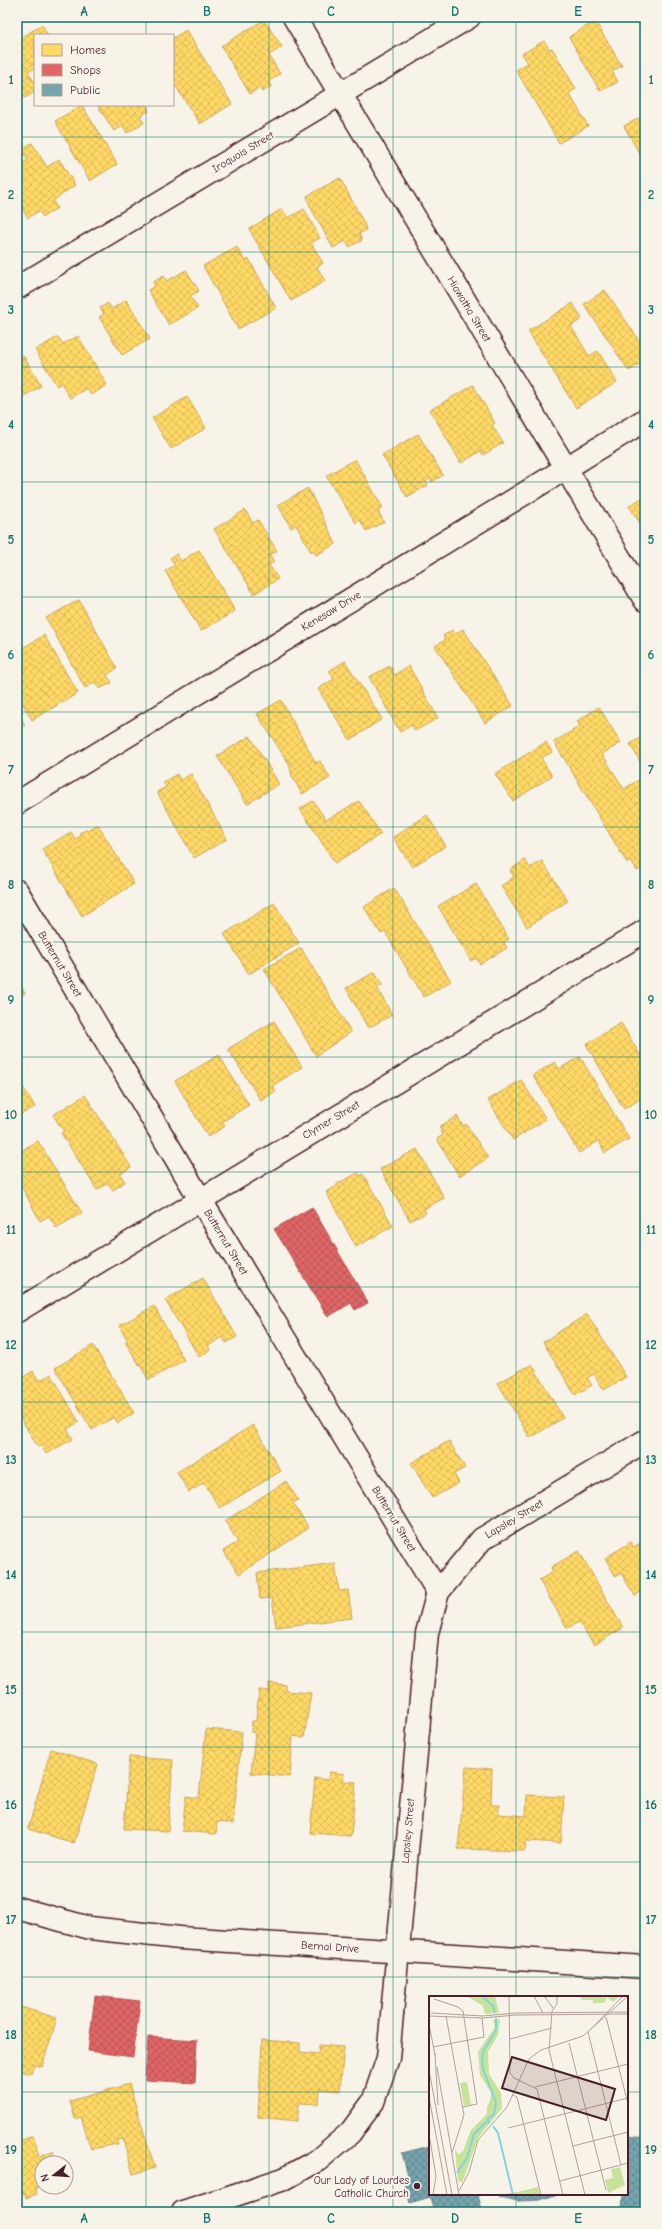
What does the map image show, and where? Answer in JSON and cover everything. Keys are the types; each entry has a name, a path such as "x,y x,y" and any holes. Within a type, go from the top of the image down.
{"street":[{"name":"Hiawatha Street","path":"294,17 645,600"},
{"name":"Iroquois Street","path":"17,288 469,17"},
{"name":"Kenesaw Drive","path":"17,802 645,420"},
{"name":"Butternut Street","path":"17,891 200,1199 438,1592"},
{"name":"Clymer Street","path":"17,1311 645,931"},
{"name":"Lapsley Street","path":"183,2212 284,2179 318,2160 350,2134 373,2102 388,2058 427,1633 438,1592 482,1538 645,1441"},
{"name":"Bernal Drive","path":"17,1908 90,1928 158,1935 397,1952 645,1967"}],"building: Homes":[{"path":"264,20 282,47 269,55 280,74 269,81 272,86 262,92 259,88 250,94 221,46"},
{"path":"595,21 622,66 612,71 618,82 600,91 569,37"},
{"path":"42,25 47,34 34,34 34,69 28,72 34,81 34,93 25,98 17,86 17,40"},
{"path":"186,30 232,104 200,124 174,84 174,37"},
{"path":"544,41 549,49 552,48 576,89 569,93 588,126 559,143 516,70 528,63 522,54"},
{"path":"83,106 117,164 90,181 55,121"},
{"path":"98,106 146,106 149,111 140,116 144,123 127,133 123,126 114,131"},
{"path":"645,115 645,159 643,160 624,126"},
{"path":"32,143 47,167 59,159 75,185 53,201 57,208 43,217 39,211 28,218 17,201 17,166 28,160 21,149"},
{"path":"340,178 364,223 366,230 359,234 362,240 349,247 346,241 333,248 310,206 307,196"},
{"path":"282,209 288,218 304,209 320,238 311,243 323,263 317,267 325,281 291,301 249,229"},
{"path":"237,247 245,261 249,259 276,308 238,329 203,266"},
{"path":"186,270 199,291 190,296 198,308 169,325 148,290 155,286 153,282 164,276 167,281"},
{"path":"605,290 645,349 645,360 629,371 584,304"},
{"path":"126,300 150,339 122,355 99,317 104,314 100,308 108,303 112,309"},
{"path":"573,303 582,319 571,326 589,356 598,351 617,382 576,408 528,331"},
{"path":"78,336 107,385 91,395 87,388 70,398 61,383 57,386 35,350 58,337 63,344"},
{"path":"23,355 41,386 17,400 17,359"},
{"path":"473,385 495,423 492,425 503,443 483,455 481,451 461,463 430,410"},
{"path":"187,397 206,428 171,449 152,418"},
{"path":"418,434 443,475 432,482 430,478 426,481 428,485 407,497 382,455"},
{"path":"355,459 383,508 378,511 384,522 366,531 360,520 356,523 326,476"},
{"path":"308,488 336,544 316,555 313,550 311,552 296,525 291,528 278,505"},
{"path":"645,496 645,531 629,506"},
{"path":"245,510 253,523 258,520 277,551 270,555 274,562 269,565 278,579 254,594 214,529"},
{"path":"199,550 235,611 201,631 165,571 175,565 170,558 177,554 181,561"},
{"path":"79,600 117,668 107,675 112,683 99,689 95,682 85,688 46,618"},
{"path":"463,629 513,706 485,723 435,646 445,640 443,636 452,630 455,634"},
{"path":"44,635 78,693 32,720 17,693 17,643 21,649"},
{"path":"345,661 382,719 350,740 318,689 334,679 329,671"},
{"path":"390,666 394,675 409,666 438,718 415,731 412,725 400,732 369,677"},
{"path":"281,700 316,763 320,761 330,778 302,794 292,776 289,764 257,714"},
{"path":"599,707 621,743 602,754 624,789 640,779 645,788 645,866 637,871 631,861 627,863 554,742 580,726 577,721"},
{"path":"17,712 25,725 17,730"},
{"path":"645,735 645,770 630,744"},
{"path":"250,736 279,784 247,804 217,756"},
{"path":"546,742 552,752 541,758 552,776 513,801 495,774"},
{"path":"177,774 180,780 191,774 227,839 194,858 157,792 166,787 163,782"},
{"path":"313,801 326,820 359,801 381,834 335,863 300,809"},
{"path":"427,815 446,846 412,867 393,837"},
{"path":"98,825 134,884 82,916 42,849 71,832 75,839 81,836 79,833"},
{"path":"525,860 530,868 542,861 568,901 527,927 501,886 514,877 510,870"},
{"path":"476,884 509,939 504,942 507,948 480,964 476,958 471,961 438,906"},
{"path":"394,888 451,981 424,997 385,932 381,934 364,907"},
{"path":"274,903 299,943 249,974 224,934"},
{"path":"301,948 351,1032 316,1056 264,969"},
{"path":"375,972 382,985 377,987 392,1015 368,1028 346,988"},
{"path":"17,979 25,993 17,998"},
{"path":"274,1021 302,1067 272,1086 276,1091 261,1101 228,1049"},
{"path":"621,1023 645,1063 645,1096 624,1109 586,1044"},
{"path":"219,1055 249,1105 222,1122 225,1126 208,1137 175,1081"},
{"path":"580,1057 629,1139 605,1153 599,1141 579,1153 533,1075 555,1062 559,1069"},
{"path":"17,1077 35,1107 17,1116"},
{"path":"521,1080 546,1119 513,1140 488,1100"},
{"path":"85,1095 131,1167 120,1174 125,1182 113,1190 108,1183 97,1190 61,1133 64,1132 53,1115"},
{"path":"457,1116 463,1126 466,1124 488,1158 459,1176 437,1139 443,1135 439,1127"},
{"path":"38,1141 82,1213 56,1228 49,1216 40,1221 17,1178 17,1153"},
{"path":"417,1149 444,1198 424,1209 426,1213 410,1221 380,1169"},
{"path":"358,1173 360,1176 363,1174 393,1226 356,1247 326,1192 337,1186 337,1184"},
{"path":"203,1278 237,1337 226,1343 223,1337 208,1346 210,1350 199,1357 165,1300"},
{"path":"154,1306 184,1360 149,1380 125,1342 128,1341 119,1326"},
{"path":"587,1314 626,1377 604,1390 594,1374 587,1378 592,1385 575,1395 543,1342"},
{"path":"93,1345 134,1413 118,1423 114,1417 92,1430 55,1368"},
{"path":"532,1364 563,1418 530,1438 498,1383"},
{"path":"33,1371 39,1381 51,1374 79,1422 67,1429 73,1439 46,1454 41,1445 38,1447 17,1412 17,1381"},
{"path":"253,1425 281,1471 220,1508 204,1483 189,1492 177,1472"},
{"path":"449,1441 465,1468 454,1474 459,1483 432,1498 411,1463"},
{"path":"286,1481 298,1500 293,1503 309,1528 239,1574 223,1551 238,1542 225,1521"},
{"path":"645,1541 645,1589 635,1596 621,1573 616,1577 605,1558 631,1542 633,1547"},
{"path":"579,1551 623,1628 594,1645 579,1622 567,1628 539,1580 553,1572 551,1567"},
{"path":"335,1563 339,1591 348,1590 352,1618 276,1627 272,1598 260,1599 257,1573"},
{"path":"269,1683 286,1685 286,1691 311,1693 304,1738 293,1736 290,1777 251,1773 255,1733 251,1732 252,1721 256,1721 259,1690 269,1691"},
{"path":"206,1729 242,1732 233,1824 217,1822 216,1834 182,1831 186,1796 199,1798"},
{"path":"51,1749 98,1764 74,1843 28,1829"},
{"path":"129,1757 173,1760 168,1831 124,1829"},
{"path":"466,1767 492,1769 491,1805 499,1805 498,1814 526,1816 527,1795 564,1797 561,1843 526,1841 525,1851 458,1849"},
{"path":"329,1772 344,1774 343,1781 356,1782 351,1836 310,1833 315,1778 328,1780"},
{"path":"21,2007 57,2018 42,2067 34,2065 31,2074 17,2070 19,2061 17,2061 17,2022"},
{"path":"262,2040 300,2043 300,2052 318,2054 319,2045 344,2047 340,2091 320,2089 319,2104 299,2103 297,2121 258,2117"},
{"path":"129,2084 155,2168 133,2174 123,2139 117,2140 118,2144 91,2149 81,2117 75,2119 70,2101"},
{"path":"33,2136 39,2155 34,2155 34,2195 26,2198 25,2193 17,2195 17,2142"},
{"path":"53,2151 54,2155 42,2155"}],"building: Shops":[{"path":"312,1207 368,1303 355,1310 351,1303 328,1317 274,1229"},
{"path":"95,1996 140,2001 133,2057 88,2051"},
{"path":"148,2037 197,2040 195,2083 145,2080"}],"building: Public":[{"path":"628,2136 645,2138 645,2212 622,2212 623,2195 628,2195"},
{"name":"Our Lady of Lourdes Catholic Church","path":"429,2146 429,2195 482,2195 478,2196 483,2212 434,2212 430,2197 410,2203 402,2177 408,2176 402,2153"},
{"path":"499,2195 555,2195 540,2200 518,2201 499,2197"}],"place":[{"name":"Our Lady of Lourdes Catholic Church","path":"417,2186"}]}
